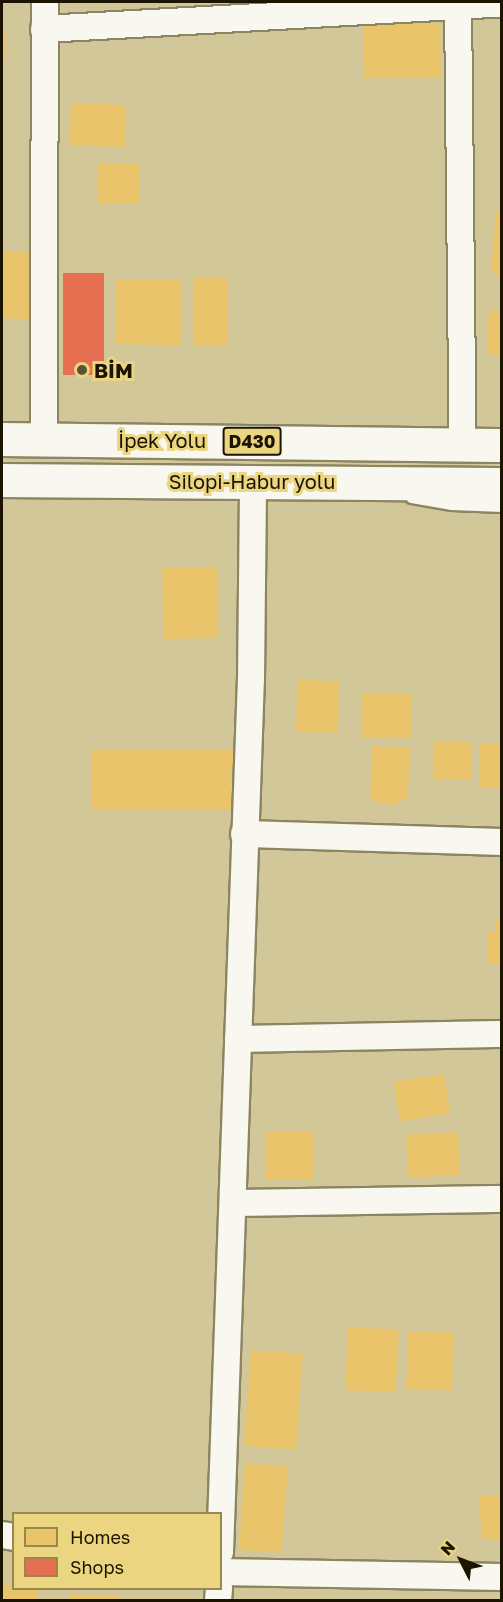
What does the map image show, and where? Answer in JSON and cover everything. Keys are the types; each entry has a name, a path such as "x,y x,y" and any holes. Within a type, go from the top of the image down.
{"highway":[{"name":"İpek Yolu","path":"2,439 501,445"},
{"name":"Silopi-Habur yolu","path":"2,480 362,481 501,484"}],"street":[{"path":"44,439 45,2"},
{"path":"44,29 458,2 501,3"},
{"path":"458,2 463,444"},
{"path":"221,1512 233,1203 253,482"},
{"path":"244,834 501,842"},
{"path":"238,1038 501,1034"},
{"path":"233,1203 501,1199"},
{"path":"222,1572 501,1577"}],"lane":[{"path":"362,481 422,499 501,506"}],"building: Homes":[{"path":"2,20 4,20 6,55 2,55"},
{"path":"440,23 441,77 364,78 363,24"},
{"path":"71,103 126,105 125,147 70,145"},
{"path":"98,164 139,164 139,204 98,204"},
{"path":"502,208 502,280 491,270 496,212"},
{"path":"2,251 33,252 31,319 2,318"},
{"path":"193,278 228,278 228,346 193,346"},
{"path":"116,279 182,280 181,345 115,344"},
{"path":"489,310 502,311 502,355 487,354"},
{"path":"217,567 218,638 163,639 162,568"},
{"path":"297,680 339,681 338,733 296,732"},
{"path":"362,693 411,693 411,738 362,738"},
{"path":"434,741 472,742 471,780 433,779"},
{"path":"480,743 502,743 502,788 480,788"},
{"path":"372,746 411,748 407,797 392,806 372,801 370,796"},
{"path":"91,750 233,750 233,809 91,809"},
{"path":"495,919 502,919 502,963 487,963 487,931 495,931"},
{"path":"444,1074 450,1114 400,1121 394,1082"},
{"path":"266,1131 313,1131 313,1179 266,1179"},
{"path":"458,1132 460,1175 408,1178 406,1135"},
{"path":"348,1327 399,1330 396,1393 345,1390"},
{"path":"408,1331 454,1333 452,1391 406,1389"},
{"path":"251,1350 303,1354 296,1449 244,1446"},
{"path":"245,1463 288,1466 282,1553 239,1550"},
{"path":"502,1494 502,1539 482,1540 479,1496"},
{"path":"2,1584 12,1585 12,1590 37,1590 37,1600 2,1600"},
{"path":"70,1594 121,1597 121,1600 70,1600"}],"building: Shops":[{"path":"63,273 104,273 104,375 63,375"}],"place":[{"name":"BİM","path":"82,370"}]}
